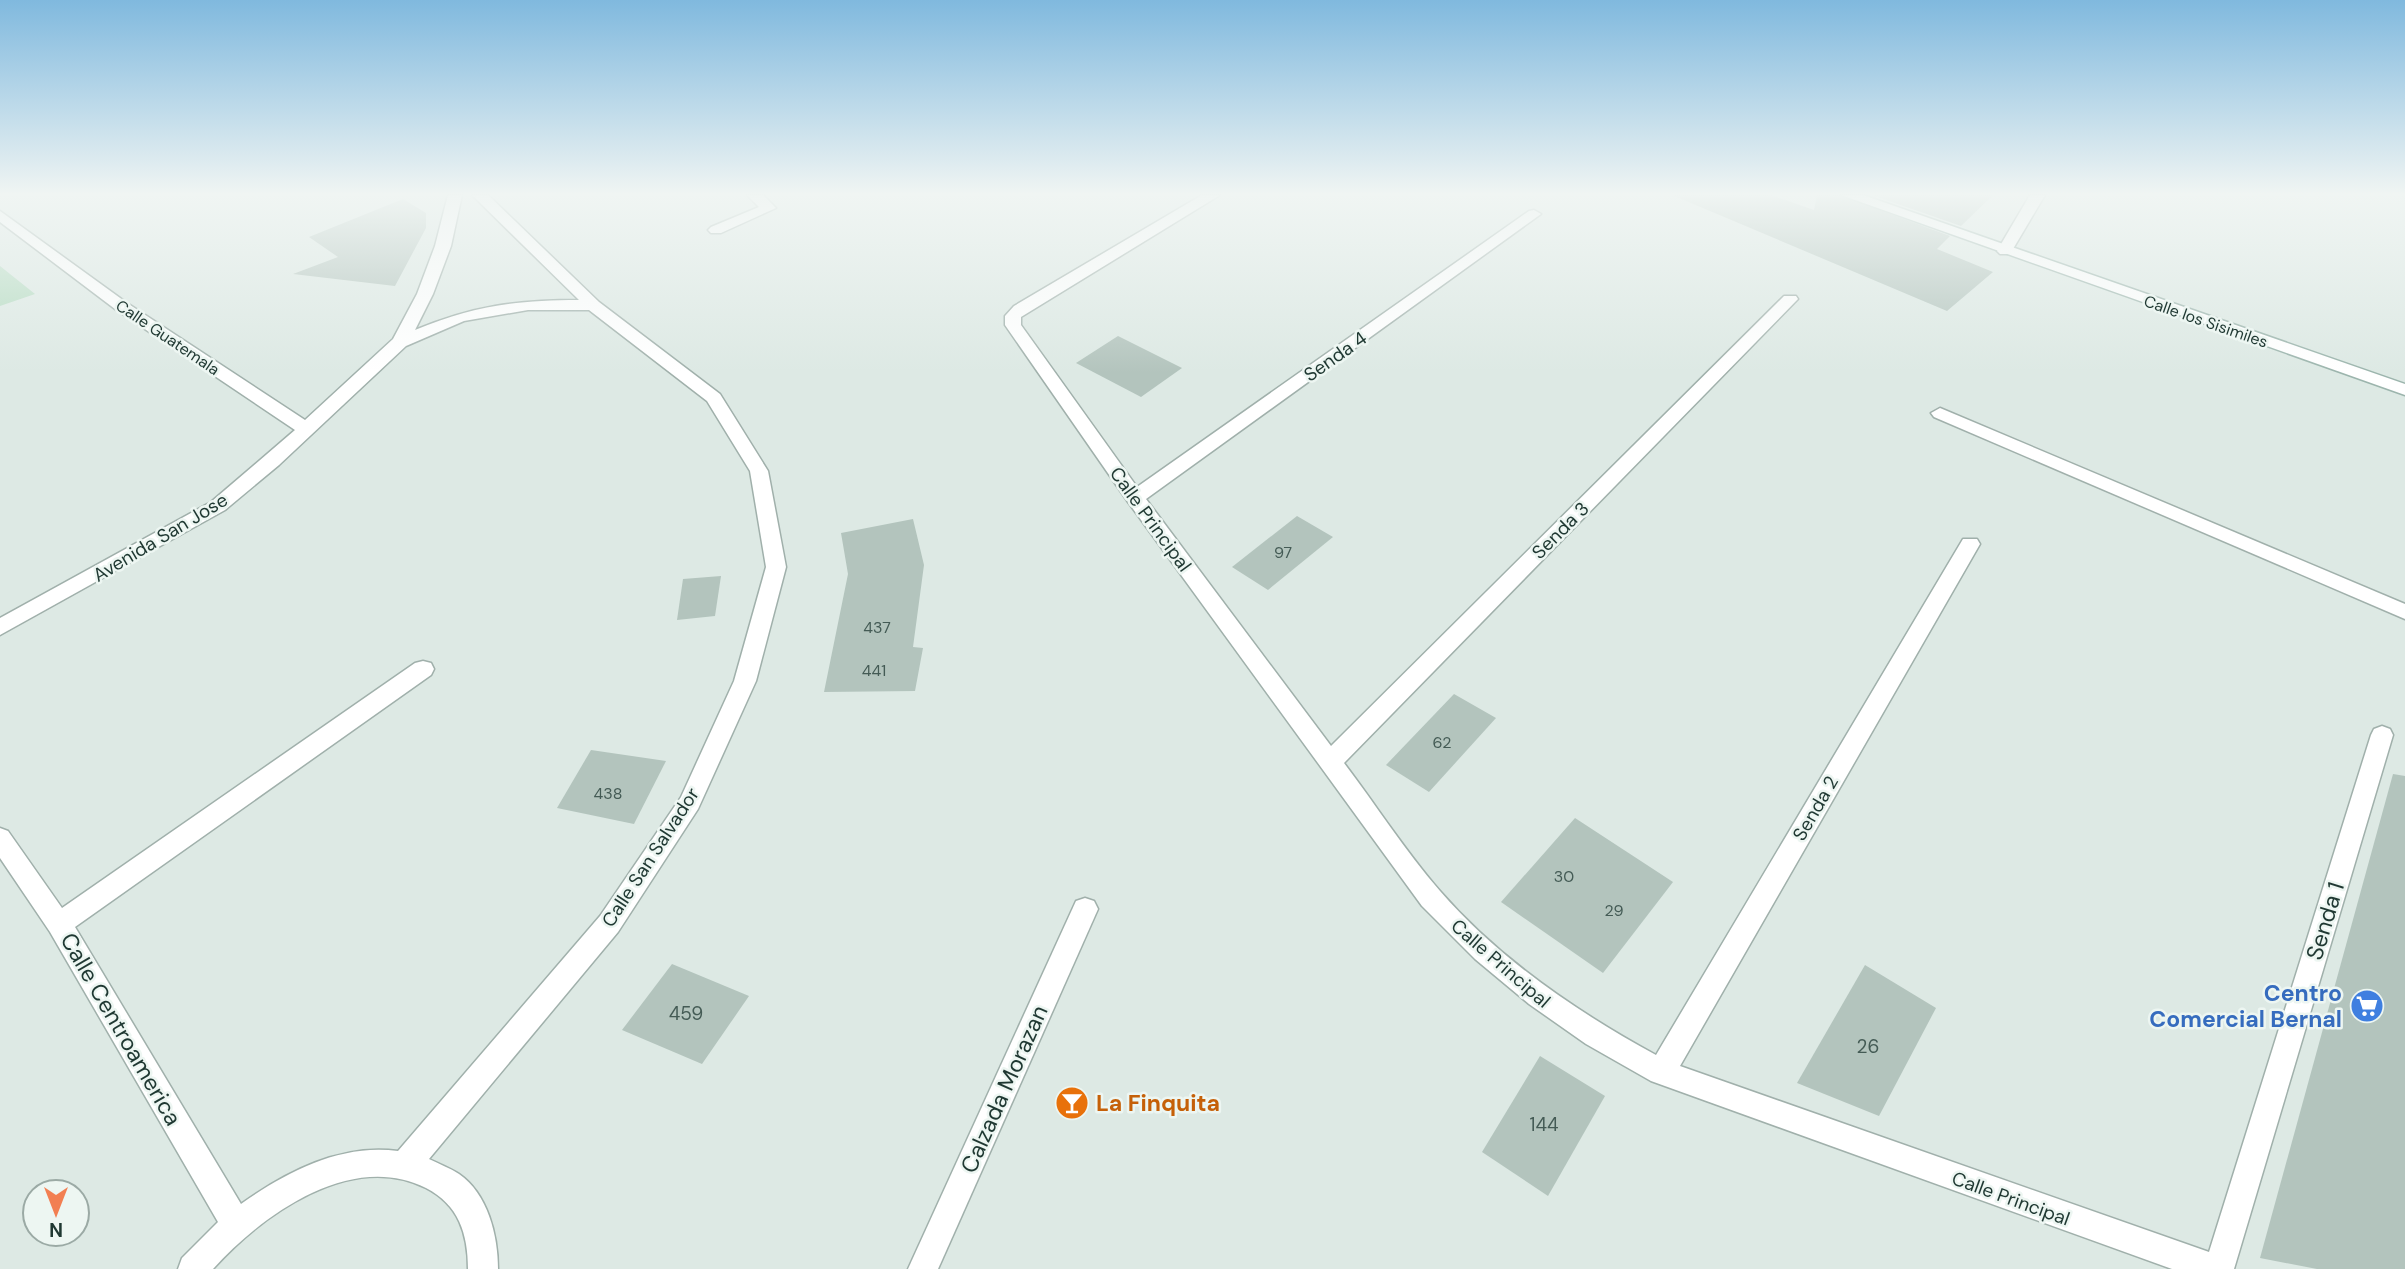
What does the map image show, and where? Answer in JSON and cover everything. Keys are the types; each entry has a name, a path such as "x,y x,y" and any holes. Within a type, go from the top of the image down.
{"street":[{"name":"Calle Guatemala","path":"52,254 121,306 306,429"},
{"name":"Avenida San Jose","path":"0,627 218,506 400,342 425,294 440,254"},
{"name":"Calle San Salvador","path":"406,1164 609,924 690,802 745,681 776,567 759,471 714,398 593,305 540,254"},
{"name":"Calle Principal","path":"1113,254 1020,309 1013,316 1013,325 1135,498 1431,898 1471,941 1555,1010 1598,1038 1661,1072 2217,1269"},
{"name":"Senda 4","path":"1135,498 1477,254"},
{"name":"Calle los Sisimiles","path":"2014,254 2405,390"},
{"name":"Senda 3","path":"1330,762 1790,299"},
{"name":"Avenida San Jose","path":"400,342 460,317 528,305 593,305"},
{"path":"1940,413 2405,612"},
{"name":"Senda 2","path":"1661,1072 1970,544"},
{"path":"59,924 423,669"},
{"name":"Senda 1","path":"2217,1269 2382,735"},
{"name":"Calle Centroamerica","path":"0,838 59,924 236,1224"},
{"name":"Calzada Morazan","path":"923,1269 1085,909"},
{"path":"193,1269 236,1224 270,1199 340,1168 374,1163 406,1164 435,1174 458,1191 474,1216 484,1246 483,1269"}],"green space":[{"path":"0,266 35,294 0,306"}],"building":[{"path":"334,254 412,254 395,286 293,274 338,257"},
{"path":"1812,254 1950,254 1993,272 1947,311"},
{"path":"1118,336 1182,368 1141,397 1076,363"},
{"path":"1297,516 1333,537 1268,590 1232,567"},
{"path":"913,519 924,565 913,647 923,648 915,691 824,692 848,574 841,533"},
{"path":"721,576 715,616 677,620 683,579"},
{"path":"1454,694 1496,718 1429,792 1386,765"},
{"path":"591,750 666,761 634,824 557,808"},
{"name":"Centro Comercial Bernal","path":"2393,774 2405,776 2405,1269 2317,1269 2260,1258"},
{"path":"1575,818 1673,882 1603,973 1501,902"},
{"path":"672,964 749,996 702,1064 622,1030"},
{"path":"1865,965 1936,1008 1879,1116 1797,1083"},
{"path":"1540,1056 1605,1096 1548,1196 1482,1152"}],"place":[{"name":"Centro Comercial Bernal","path":"2367,1006"},
{"name":"La Finquita","path":"1072,1103"}]}
